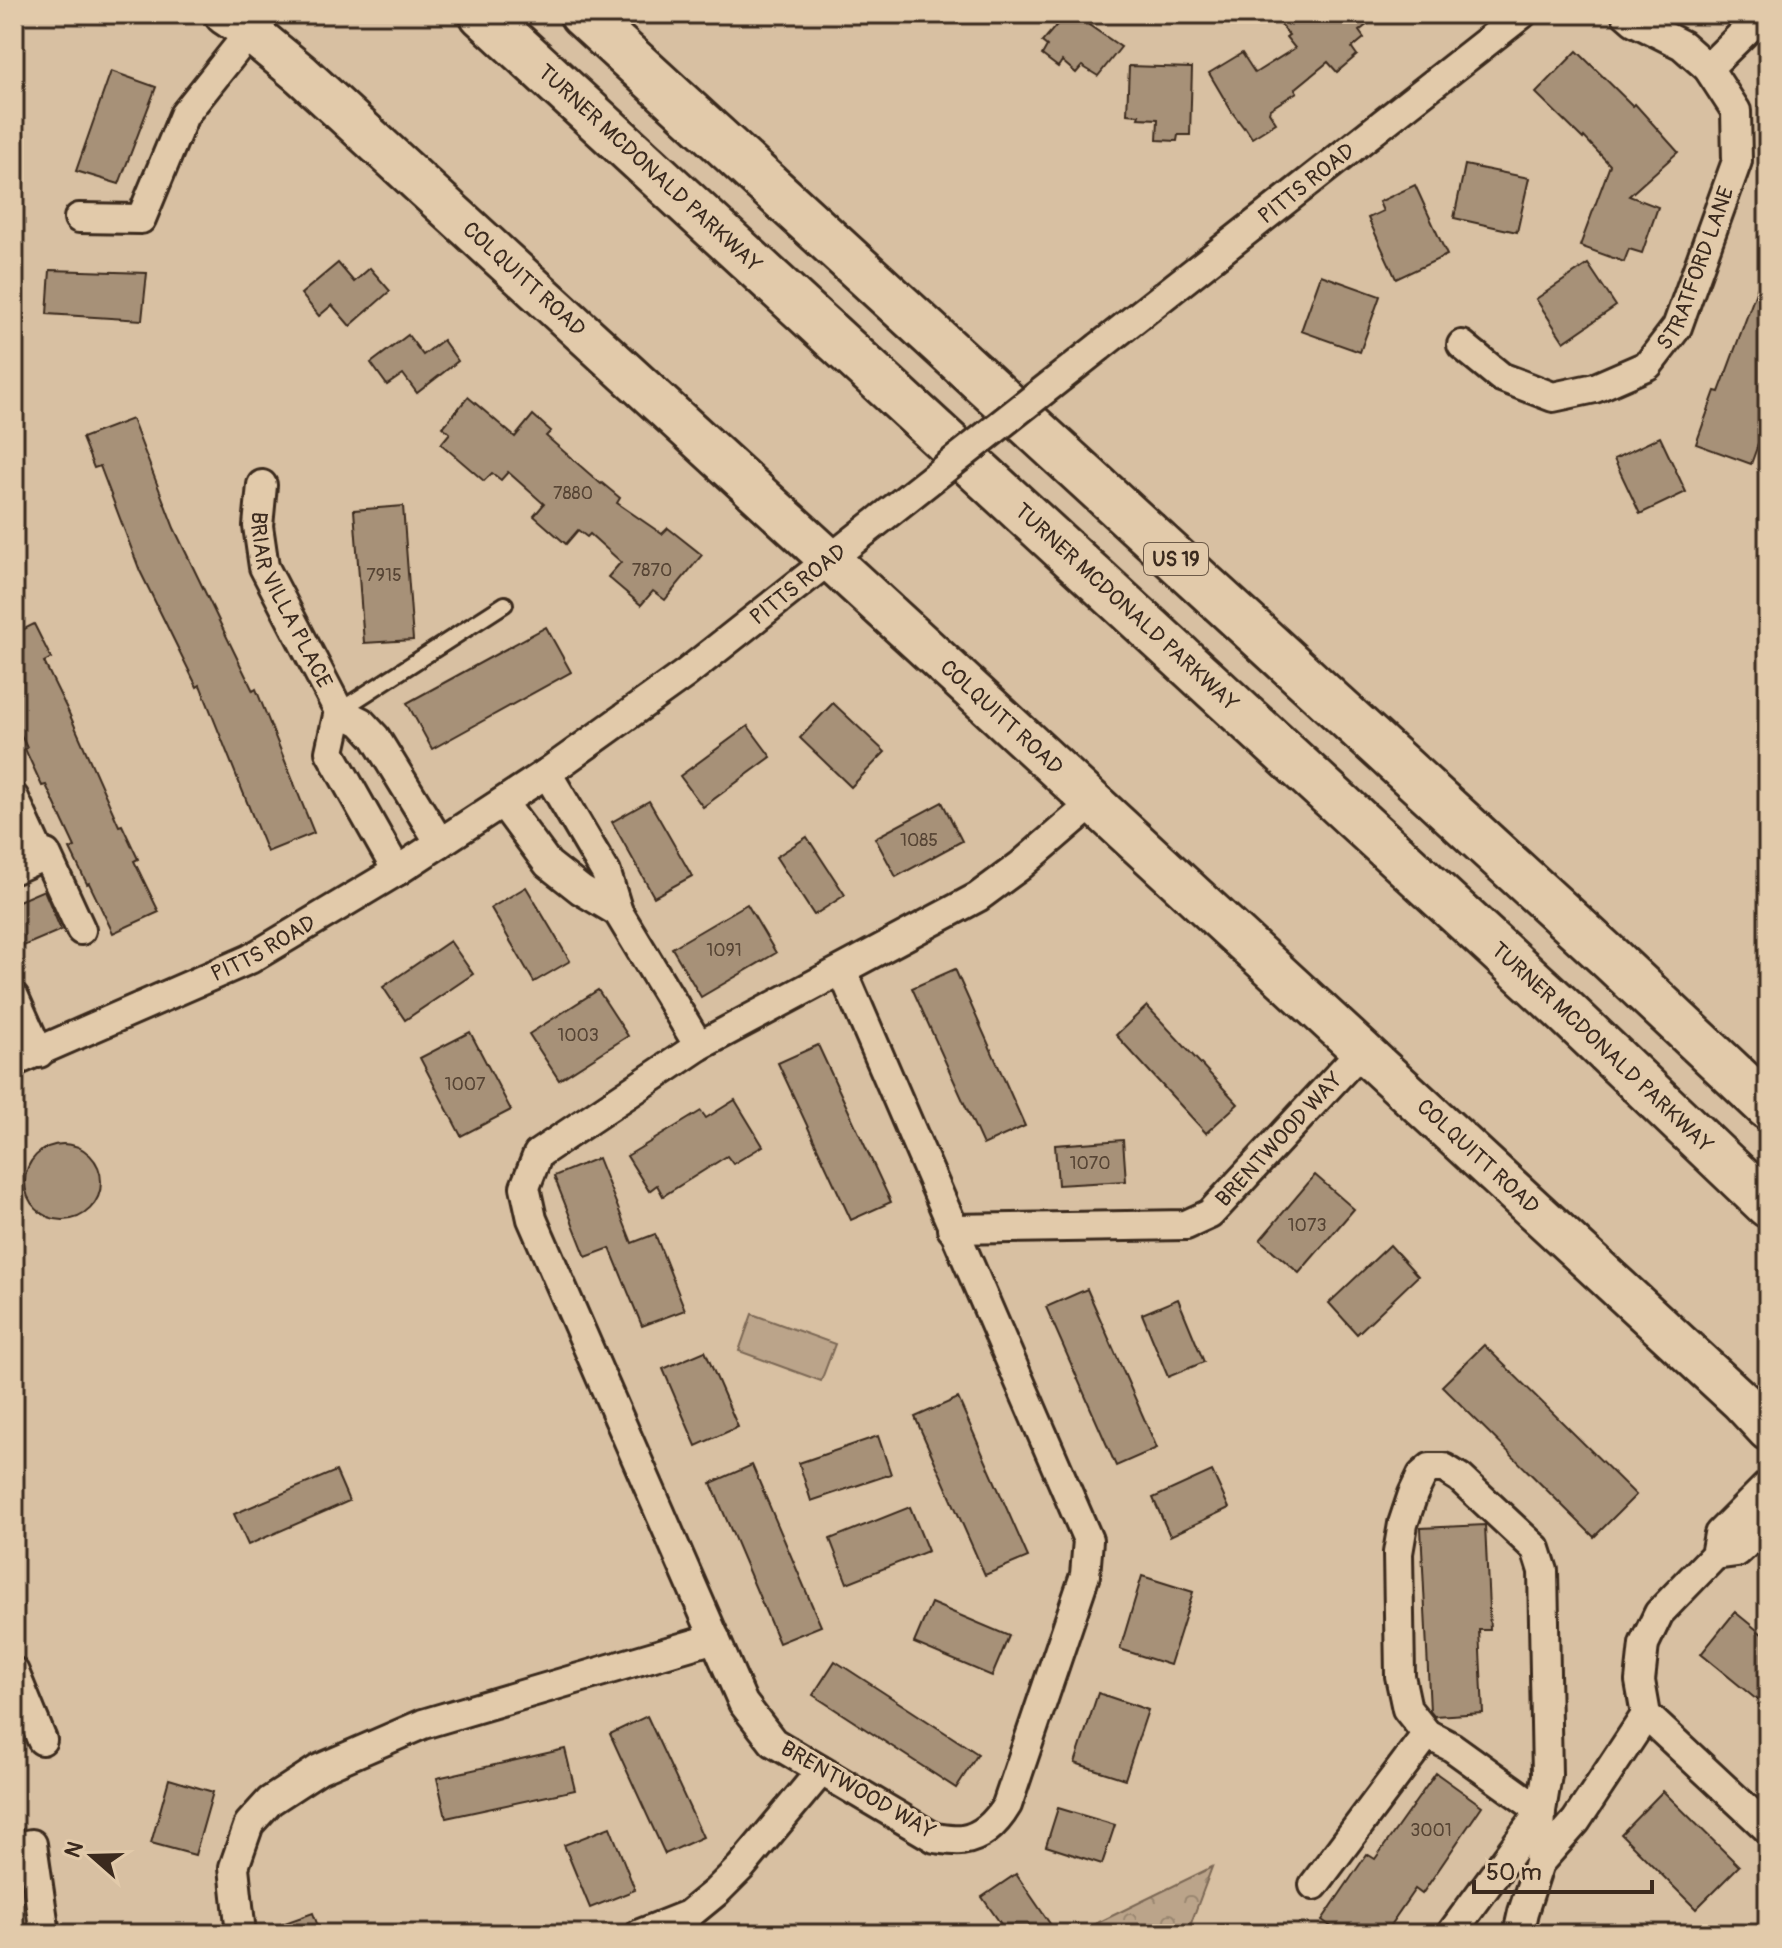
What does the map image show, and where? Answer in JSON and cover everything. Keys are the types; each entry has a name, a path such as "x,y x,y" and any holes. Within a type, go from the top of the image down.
{"highway":[{"name":"TURNER MCDONALD PARKWAY","path":"482,14 1567,1013 1768,1205"},
{"name":"US 19","path":"582,14 1768,1107"}],"street":[{"name":"PITTS ROAD","path":"26,1057 250,959 397,871 547,773 685,674 1522,14"},
{"name":"STRATFORD LANE","path":"1462,345 1501,377 1553,397 1595,388 1648,365 1677,327 1737,161 1736,111 1708,68 1682,45 1626,14"},
{"path":"1708,68 1763,14"},
{"path":"79,218 141,219 184,115 238,23"},
{"name":"COLQUITT ROAD","path":"238,23 301,74 1363,1049 1730,1390 1768,1430"},
{"name":"BRIAR VILLA PLACE","path":"262,485 258,526 264,567 339,711 361,722 375,737 440,843"},
{"name":"BRIAR VILLA PLACE","path":"339,711 330,752 397,871"},
{"path":"547,773 606,873 618,912 699,1046"},
{"path":"14,798 41,857"},
{"name":"BRENTWOOD WAY","path":"842,970 1088,1540 1085,1575 1007,1805 985,1831 961,1840 935,1838 773,1742 743,1703 532,1219 525,1187 538,1154 699,1046 978,897 1020,866 1094,802"},
{"path":"503,803 548,864 581,890 618,912"},
{"path":"14,869 46,854 81,930"},
{"path":"14,997 26,1057"},
{"name":"BRENTWOOD WAY","path":"952,1229 1186,1225 1210,1214 1363,1049"},
{"path":"1518,1934 1539,1863 1541,1811 1547,1775 1543,1571 1536,1549 1460,1478 1444,1468 1430,1468 1422,1475 1413,1494 1398,1553 1400,1676 1407,1709 1427,1734 1452,1747 1541,1811"},
{"path":"1768,1485 1719,1534 1715,1555 1659,1613 1644,1644 1640,1681 1646,1715 1768,1829"},
{"path":"1715,1555 1737,1552 1768,1523"},
{"path":"241,1934 234,1867 249,1824 270,1801 319,1769 423,1724 715,1638"},
{"path":"14,1672 42,1740"},
{"path":"1539,1863 1576,1821 1646,1715"},
{"path":"1314,1885 1427,1734"},
{"path":"640,1934 688,1915 716,1892 741,1867 821,1771"},
{"path":"1451,1934 1541,1811"},
{"path":"14,1847 32,1844 45,1934"}],"lane":[{"path":"339,711 505,604"}],"green space":[{"path":"752,1314 835,1344 821,1381 739,1351"},
{"path":"1212,1867 1187,1934 1075,1934"}],"building":[{"path":"1066,14 1097,14 1089,25 1121,47 1098,76 1082,66 1076,73 1062,61 1058,67 1042,55 1047,46 1042,42"},
{"path":"1272,14 1381,14 1359,31 1364,38 1352,48 1357,55 1337,72 1328,62 1295,89 1297,92 1270,109 1276,123 1252,138 1209,73 1242,53 1255,73 1295,48"},
{"path":"1577,51 1633,106 1635,104 1678,152 1629,196 1658,207 1642,253 1629,249 1624,262 1580,246 1610,165 1536,93"},
{"path":"1129,66 1192,68 1190,135 1178,135 1177,141 1157,140 1158,119 1127,114"},
{"path":"111,71 156,87 119,184 76,171"},
{"path":"1465,165 1529,178 1517,232 1454,218"},
{"path":"1415,185 1447,255 1396,279 1368,218 1383,211 1379,202"},
{"path":"338,263 354,282 370,268 390,291 350,326 332,305 319,316 301,294"},
{"path":"1588,264 1616,306 1564,342 1536,299"},
{"path":"1766,265 1768,417 1751,464 1696,444 1715,391 1719,392"},
{"path":"50,270 147,273 142,320 47,314"},
{"path":"1321,275 1380,296 1360,352 1301,331"},
{"path":"408,335 423,355 443,340 458,361 417,393 403,374 387,385 371,363"},
{"path":"468,397 515,437 533,415 551,431 546,436 620,498 617,503 662,534 668,528 702,555 665,600 653,591 641,605 608,577 621,562 590,534 587,537 578,530 566,544 534,516 544,504 508,472 501,480 492,473 484,481 441,444 450,433 443,427"},
{"path":"132,419 174,528 253,691 256,689 314,833 267,852 200,685 197,687 140,571 100,466 94,468 82,438"},
{"path":"1660,437 1686,492 1640,514 1614,459"},
{"path":"403,506 413,640 364,643 354,510"},
{"path":"34,624 51,658 44,662 119,826 122,825 138,859 134,861 159,912 113,933 70,849 75,847 46,785 42,786 14,720 14,634"},
{"path":"546,627 571,672 432,749 407,703"},
{"path":"833,703 885,752 851,787 800,738"},
{"path":"748,726 771,757 703,807 680,776"},
{"path":"649,801 692,876 654,897 612,822"},
{"path":"942,802 962,841 896,877 875,838"},
{"path":"807,837 845,895 814,915 776,857"},
{"path":"526,887 570,961 534,982 491,908"},
{"path":"44,890 61,930 21,947 14,931 14,903"},
{"path":"747,904 776,953 701,997 672,948"},
{"path":"450,941 473,974 405,1020 383,987"},
{"path":"955,969 1025,1126 983,1145 912,988"},
{"path":"598,990 628,1036 559,1080 529,1034"},
{"path":"1147,1006 1238,1104 1206,1133 1116,1035"},
{"path":"470,1032 511,1110 461,1136 420,1058"},
{"path":"818,1045 891,1202 851,1220 778,1063"},
{"path":"735,1100 763,1146 733,1164 727,1156 663,1196 657,1185 649,1191 627,1156 701,1111 706,1118"},
{"path":"1123,1140 1126,1181 1058,1185 1055,1145"},
{"path":"71,1144 84,1150 95,1161 101,1182 99,1197 84,1214 71,1220 55,1220 42,1214 27,1197 25,1174 31,1161 48,1146"},
{"path":"598,1158 632,1243 655,1234 685,1310 642,1326 610,1248 586,1257 554,1176"},
{"path":"1315,1175 1354,1209 1299,1273 1260,1240"},
{"path":"1390,1245 1418,1276 1357,1334 1329,1303"},
{"path":"1087,1289 1157,1448 1116,1466 1046,1307"},
{"path":"1178,1299 1204,1362 1168,1377 1142,1314"},
{"path":"1484,1345 1636,1495 1594,1537 1442,1386"},
{"path":"705,1351 738,1427 696,1446 663,1369"},
{"path":"958,1398 1028,1557 985,1575 915,1417"},
{"path":"878,1436 891,1474 811,1501 799,1463"},
{"path":"752,1465 821,1626 779,1643 711,1483"},
{"path":"336,1471 349,1501 248,1545 234,1514"},
{"path":"1212,1471 1229,1508 1170,1536 1153,1498"},
{"path":"910,1507 928,1551 847,1583 830,1539"},
{"path":"1485,1525 1490,1630 1479,1630 1483,1713 1434,1716 1430,1711 1421,1528"},
{"path":"1142,1576 1193,1592 1170,1665 1120,1649"},
{"path":"931,1603 1009,1636 992,1676 914,1643"},
{"path":"1735,1612 1768,1639 1768,1709 1701,1654"},
{"path":"835,1661 978,1754 956,1788 813,1695"},
{"path":"1098,1693 1148,1710 1125,1779 1075,1763"},
{"path":"647,1716 703,1837 665,1854 610,1734"},
{"path":"565,1749 575,1790 446,1818 437,1778"},
{"path":"1436,1773 1482,1806 1422,1894 1415,1889 1384,1934 1341,1934 1322,1920 1367,1854 1375,1859"},
{"path":"169,1779 213,1792 195,1855 151,1843"},
{"path":"1663,1791 1739,1866 1696,1909 1621,1834"},
{"path":"1058,1808 1115,1825 1102,1864 1046,1846"},
{"path":"610,1827 635,1890 590,1908 564,1845"},
{"path":"1016,1874 1057,1934 1008,1934 982,1897"},
{"path":"313,1913 321,1934 263,1934 262,1931"}]}
